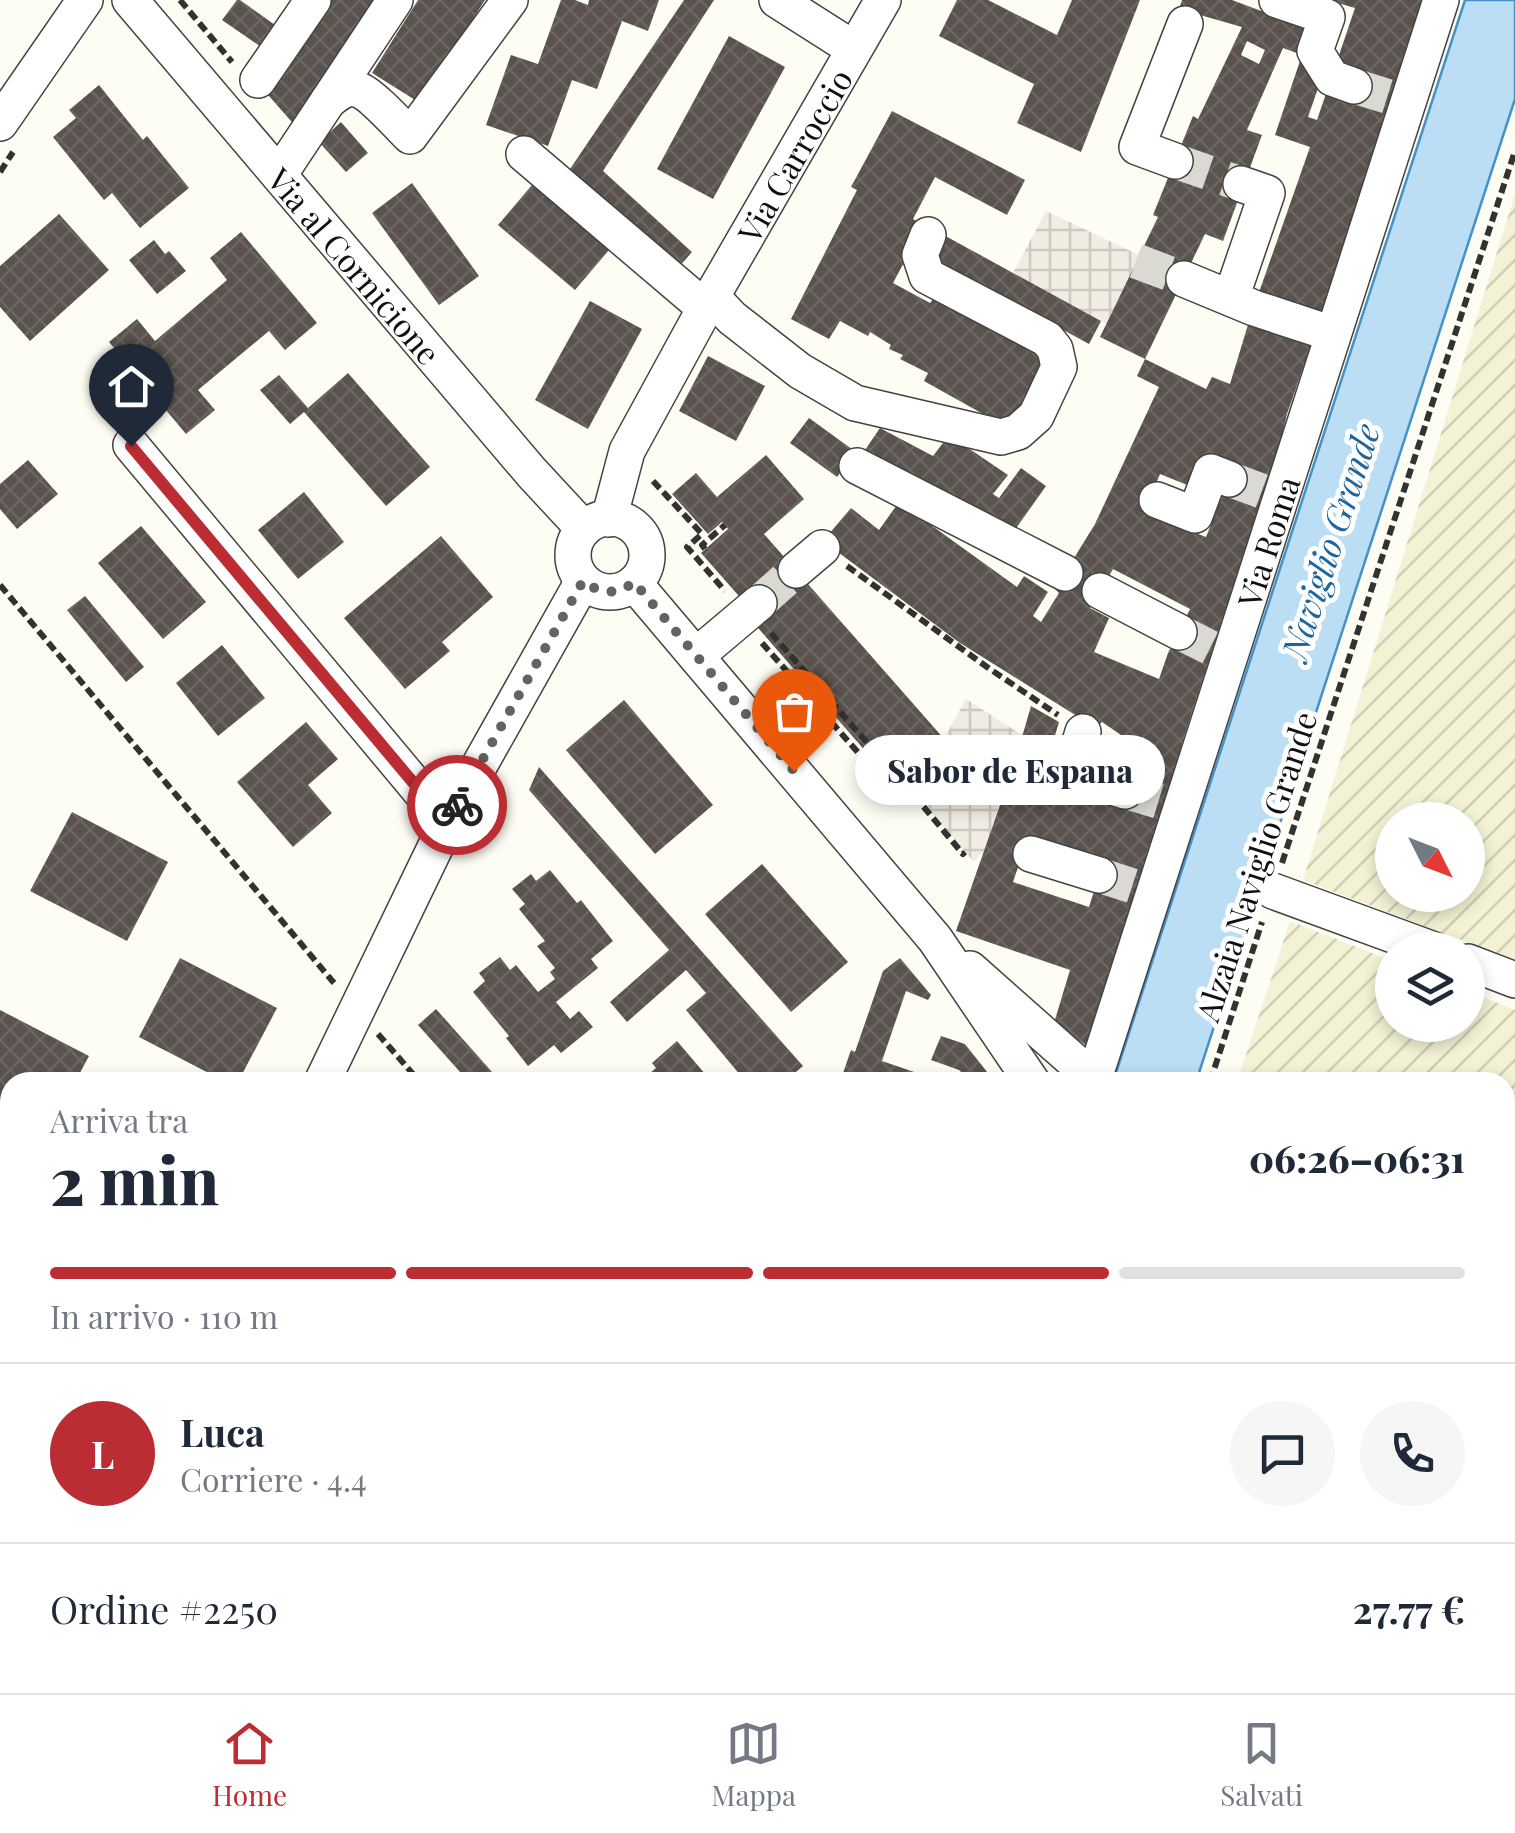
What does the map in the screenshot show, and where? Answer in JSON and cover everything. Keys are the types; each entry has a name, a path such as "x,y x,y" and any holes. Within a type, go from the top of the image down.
{"street":[{"path":"0,123 85,0"},
{"name":"Via al Cornicione","path":"130,0 532,473 597,524"},
{"path":"258,80 313,0"},
{"path":"279,175 395,0"},
{"path":"328,101 348,89 362,90 410,136 510,0"},
{"path":"778,0 854,48"},
{"name":"Via Carroccio","path":"597,524 628,452 708,303 883,0"},
{"path":"1277,0 1326,17 1315,51 1332,78 1354,86"},
{"name":"Via Roma","path":"1096,1072 1147,890 1221,654 1272,496 1333,334 1402,100 1441,0"},
{"path":"1175,161 1137,147 1185,24"},
{"path":"524,154 708,303 800,370 856,403 1001,438 1018,432 1036,416 1059,367 1055,349 1047,338 928,276 920,255 928,235"},
{"path":"1231,298 1267,193 1240,184"},
{"path":"1184,280 1333,334"},
{"path":"131,446 447,823"},
{"path":"857,466 1065,573"},
{"path":"1157,500 1195,515 1212,472 1228,479"},
{"path":"622,521 640,534 645,545 644,567 634,582 618,592 593,588 576,570 574,546 597,524 622,521"},
{"path":"327,1072 447,823 583,581"},
{"path":"634,582 936,939 1025,1072"},
{"path":"1100,591 1179,632"},
{"path":"696,656 757,620"},
{"path":"1084,732 1070,774 1125,791"},
{"path":"1031,854 1099,876"},
{"path":"1273,891 1385,932"},
{"path":"936,939 1083,1072"},
{"path":"1485,969 1515,980"}],"path":[{"name":"Alzaia Naviglio Grande","path":"1213,1072 1515,152"},
{"path":"628,452 702,534 687,547 906,787"},
{"path":"705,549 702,545 724,525"},
{"path":"809,559 1084,732"},
{"path":"0,585 411,1072"},
{"path":"757,620 815,703 890,789"},
{"path":"793,723 825,694"},
{"path":"920,793 917,789 912,793 965,852"}],"shaded area":[{"path":"1515,194 1515,960 1485,949 1485,932 1441,932 1388,912 1485,912 1485,802 1375,802 1375,907 1303,880"},
{"path":"1046,211 1139,255 1106,324 1013,273"},
{"path":"966,699 1022,735 985,849 974,862 917,796 922,790 915,782 924,775"},
{"path":"1290,921 1375,954 1375,1042 1485,1042 1485,998 1515,1010 1515,1072 1240,1072"}],"water":[{"name":"Naviglio Grande","path":"1465,0 1515,0 1515,99 1199,1072 1116,1072"}],"building":[{"path":"237,0 282,30 267,51 222,20"},
{"path":"324,0 382,0 298,129 262,88"},
{"path":"418,0 485,0 420,103 372,73"},
{"path":"561,0 588,5 589,0 659,0 648,31 622,21 597,89 572,80 548,146 486,125 511,55 538,64"},
{"path":"684,0 714,0 603,171 692,252 678,268 566,175"},
{"path":"957,0 988,0 1057,35 1072,0 1140,0 1081,152 1017,123 1034,84 939,36"},
{"path":"1182,0 1232,0 1312,30 1302,55 1283,48 1247,130 1262,135 1223,241 1205,234 1145,359 1100,337 1158,217 1153,215 1193,116 1198,119 1242,27 1179,9","holes":["1247,41 1265,50 1259,64 1241,55"]},
{"path":"1327,0 1430,0 1287,414 1185,734 1091,1049 1054,1023 1070,970 956,931 1031,706 1059,722 1043,775 1057,780 1055,787 1119,809 1131,773 1107,765 1121,735 1102,722 1096,728 960,643 823,541 851,508 879,530 899,502 1017,587 1024,576 1048,592 1033,616 1041,622 1059,593 1055,589 1095,524 1159,387 1137,376 1145,359 1206,389 1212,377 1230,384 1310,147 1275,135 1302,55 1323,74 1308,117 1317,120 1355,8","holes":["1232,471 1206,537 1144,513 1160,474 1192,487","1113,569 1190,609 1159,679 1094,652 1109,618 1090,608","1028,838 1103,863 1089,907 1013,882"]},
{"path":"729,36 785,67 713,199 657,169"},
{"path":"99,85 143,140 147,136 189,188 140,228 112,193 104,200 53,137 76,118 69,110"},
{"path":"892,111 1025,180 1007,215 935,177 913,219 924,225 893,283 930,303 934,298 1045,359 1008,428 924,381 928,373 900,359 903,355 889,349 891,345 870,332 868,336 840,321 829,339 791,319 857,190 851,187"},
{"path":"341,122 368,153 346,172 319,142"},
{"path":"412,183 479,276 439,305 372,213"},
{"path":"532,185 609,250 575,290 498,225"},
{"path":"59,214 109,270 30,341 0,307 0,266"},
{"path":"241,232 317,323 285,350 269,331 198,390 215,410 186,434 109,342 137,319 155,341 227,280 210,258"},
{"path":"940,233 1101,321 1089,344 927,256"},
{"path":"154,240 186,271 157,294 129,260"},
{"path":"590,301 642,329 588,429 535,400"},
{"path":"708,356 765,386 736,441 679,411"},
{"path":"348,373 430,467 386,506 304,412 290,424 260,390 279,375 308,408"},
{"path":"809,418 856,452 837,477 790,443"},
{"path":"880,428 933,456 949,435 1008,475 993,494 999,498 1021,468 1046,486 1012,534 865,450"},
{"path":"766,455 804,499 764,534 945,740 895,785 752,621 745,603 701,553 728,529 722,522 708,534 672,494 696,473 717,497"},
{"path":"28,460 58,494 17,529 0,509 0,484"},
{"path":"304,492 344,542 298,579 258,530"},
{"path":"141,526 206,602 163,639 98,563"},
{"path":"441,536 493,597 442,642 450,651 405,689 344,618"},
{"path":"85,596 144,667 126,682 67,610"},
{"path":"222,645 265,698 218,736 176,683"},
{"path":"624,700 713,805 655,854 566,750"},
{"path":"306,722 338,759 308,785 332,813 293,847 237,782"},
{"path":"539,767 803,1066 796,1072 738,1072 686,1010 706,993 686,970 627,1022 610,1002 669,950 529,790"},
{"path":"72,812 168,862 127,941 30,891"},
{"path":"762,864 848,962 791,1012 705,914"},
{"path":"550,870 577,903 581,900 613,941 591,959 598,968 556,1002 570,1019 579,1011 593,1027 561,1053 554,1045 528,1066 473,992 485,981 479,973 500,957 510,970 516,965 538,992 555,979 550,972 555,968 537,946 545,941 519,909 525,904 512,889 531,874 536,881"},
{"path":"180,958 277,1008 243,1072 207,1072 139,1037"},
{"path":"900,958 931,995 928,1000 906,991 882,1061 914,1072 843,1072 851,1050 855,1052 883,971"},
{"path":"436,1009 492,1072 460,1072 418,1025"},
{"path":"0,1010 89,1056 80,1072 0,1072"},
{"path":"941,1036 965,1044 987,1072 961,1072 931,1060"},
{"path":"677,1041 703,1072 651,1072 656,1068 652,1063"}],"tunnel":[{"path":"1354,86 1396,99"},
{"path":"1175,161 1241,184"},
{"path":"1136,261 1184,279"},
{"path":"1229,479 1264,492"},
{"path":"759,603 796,570"},
{"path":"1179,632 1213,649"},
{"path":"1125,791 1164,803"},
{"path":"1099,875 1139,888"}],"way so far":[{"path":"457,805 583,581 605,592 618,592 634,582 794,771"}],"place":[{"name":"Sabor de Espana","path":"794,771"}],"route":[{"path":"131,446 447,823 457,805"}]}
